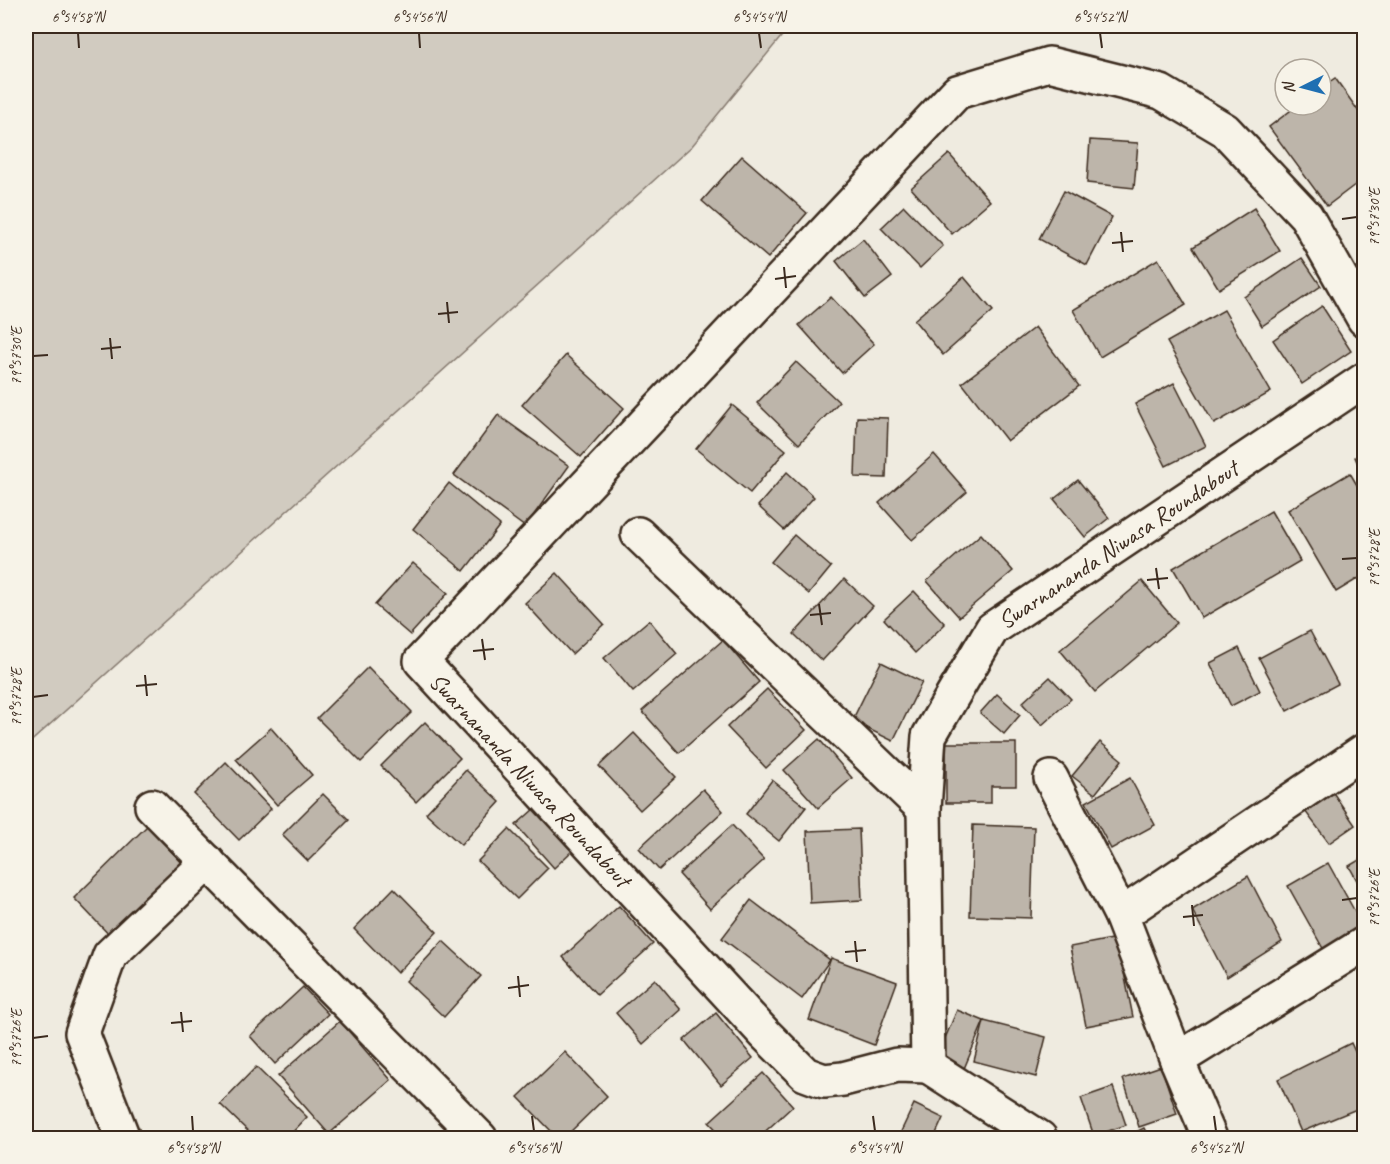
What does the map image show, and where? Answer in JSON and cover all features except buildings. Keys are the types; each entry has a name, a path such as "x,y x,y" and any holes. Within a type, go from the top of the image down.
{"street":[{"name":"Swarnananda Niwasa Roundabout","path":"1365,319 1306,216 1225,130 1161,92 1049,64 957,92 421,661 805,1074 824,1081 843,1079 897,1065 928,1066 924,809 929,736 992,629 1365,380"},
{"path":"638,534 924,809"},
{"path":"1121,915 1365,751"},
{"path":"1051,778 1121,915 1210,1138"},
{"path":"152,806 480,1138"},
{"path":"123,1138 82,1033 110,956 208,862"},
{"path":"1177,1060 1365,944"},
{"path":"928,1066 1040,1138"}],"shaded area":[{"path":"26,26 790,26 692,146 26,746"}]}
